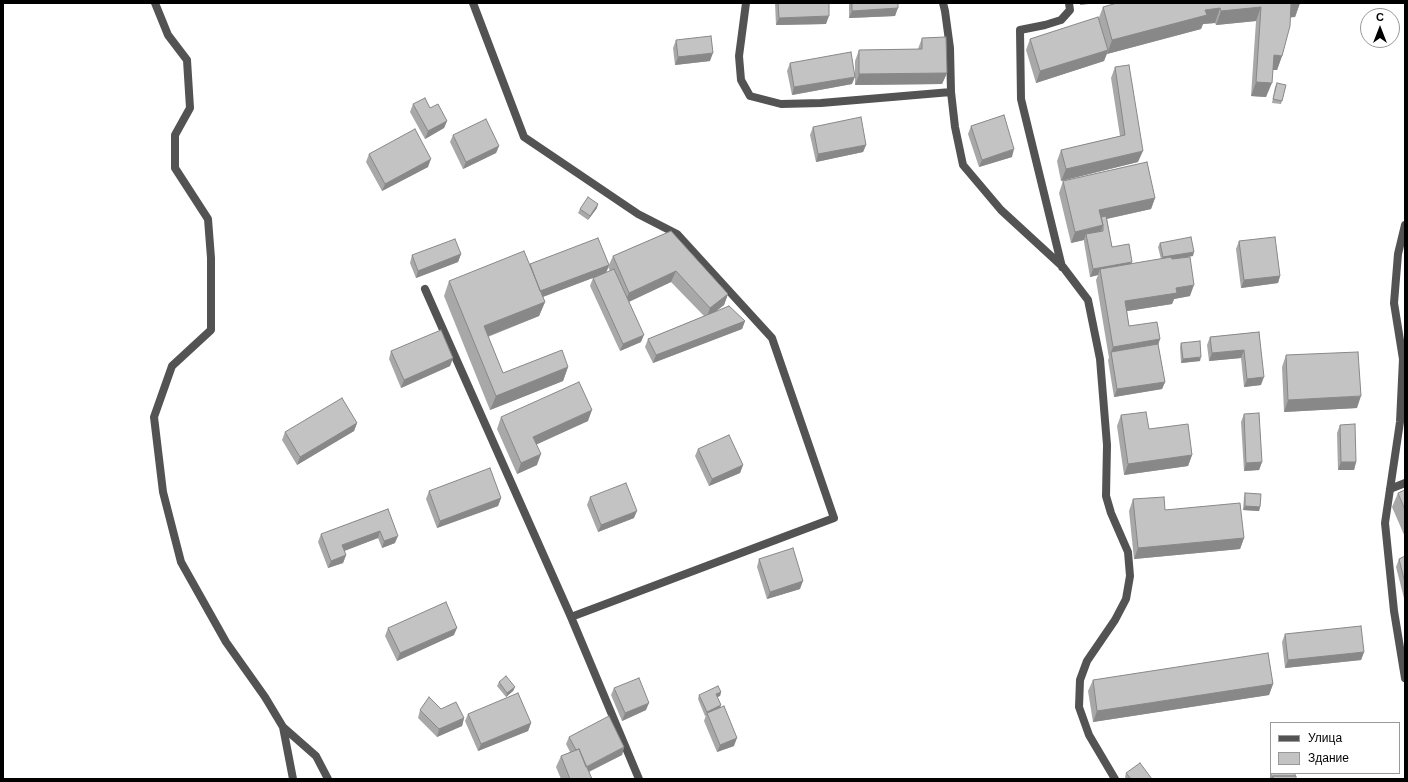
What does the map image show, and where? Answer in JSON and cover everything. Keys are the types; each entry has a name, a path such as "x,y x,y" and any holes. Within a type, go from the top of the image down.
{"street":[{"path":"155,3 168,36 187,60 190,108 175,135 175,168 208,219 211,258 211,330 172,366 154,417 162,492 180,562 226,642 265,697 283,727 316,756 328,779"},
{"path":"474,3 524,138 638,214 677,234 772,338 834,518 571,617"},
{"path":"746,3 739,56 741,80 750,96 781,104 813,103 951,92"},
{"path":"943,3 950,48 951,92 955,127 963,165 1001,210 1063,268 1088,300 1100,359 1107,445 1106,496 1128,552 1130,576 1126,599 1115,620 1087,661 1080,680 1079,707 1089,735 1115,779"},
{"path":"1063,268 1021,99 1020,30 1061,20 1070,10 1069,3"},
{"path":"1405,225 1398,254 1394,303 1403,359 1400,422 1385,523 1394,610 1405,678"},
{"path":"425,289 571,617 640,779"},
{"path":"1390,489 1405,483"},
{"path":"283,727 293,779"}],"building":[{"path":"778,3 829,3 829,16 779,18"},
{"path":"852,3 898,3 898,8 852,11"},
{"path":"1117,3 1296,3 1291,4 1290,26 1282,56 1274,55 1272,83 1256,82 1261,7 1221,11 1220,8 1205,10 1207,15 1112,40 1103,7"},
{"path":"1098,17 1108,50 1040,71 1030,39"},
{"path":"711,36 713,53 678,57 676,40"},
{"path":"946,37 947,73 859,74 859,50 922,49 922,38"},
{"path":"851,52 855,77 794,87 790,63"},
{"path":"1129,65 1143,151 1066,169 1061,150 1125,135 1115,67"},
{"path":"1277,83 1286,85 1282,101 1273,99"},
{"path":"425,98 430,108 438,104 447,121 428,131 413,104"},
{"path":"1004,115 1014,149 982,160 971,126"},
{"path":"861,117 866,145 818,154 813,127"},
{"path":"486,119 499,146 466,162 453,135"},
{"path":"415,129 431,159 385,184 369,154"},
{"path":"1147,162 1155,198 1099,210 1103,225 1075,232 1063,181"},
{"path":"588,197 598,204 590,216 580,209"},
{"path":"1106,216 1112,247 1129,244 1132,262 1093,269 1086,234 1103,231 1101,217"},
{"path":"671,231 728,294 710,308 676,271 629,293 613,256"},
{"path":"1191,237 1194,252 1163,257 1160,243"},
{"path":"1275,237 1280,276 1244,280 1239,241"},
{"path":"598,238 609,265 540,291 530,264"},
{"path":"455,239 461,254 418,271 412,255"},
{"path":"524,251 545,302 484,326 503,373 562,350 568,367 496,396 449,281"},
{"path":"1171,257 1172,259 1190,257 1194,285 1176,288 1177,293 1125,301 1129,326 1157,322 1160,339 1113,347 1100,269"},
{"path":"614,269 644,335 623,344 593,278"},
{"path":"729,306 745,321 656,355 648,339"},
{"path":"441,330 453,358 404,380 391,351"},
{"path":"1259,332 1264,377 1247,379 1244,350 1212,353 1210,337"},
{"path":"1200,341 1201,357 1183,359 1181,343"},
{"path":"1158,344 1165,382 1117,389 1111,352"},
{"path":"1358,352 1361,396 1288,400 1286,355"},
{"path":"579,382 592,410 533,437 541,454 521,463 501,417"},
{"path":"342,398 357,423 300,457 285,432"},
{"path":"1146,412 1149,429 1188,424 1192,455 1128,464 1121,415"},
{"path":"1259,413 1262,462 1246,463 1244,414"},
{"path":"1355,424 1356,462 1341,462 1340,425"},
{"path":"729,435 743,465 712,479 698,449"},
{"path":"490,468 501,498 440,521 429,491"},
{"path":"626,483 637,511 601,525 590,497"},
{"path":"1405,490 1405,510 1398,493"},
{"path":"1245,493 1261,494 1260,507 1245,506"},
{"path":"1164,497 1165,510 1240,503 1244,538 1138,548 1133,499"},
{"path":"388,509 398,536 384,541 380,531 342,545 346,555 331,561 321,534"},
{"path":"793,548 803,581 770,592 759,559"},
{"path":"1405,556 1405,583 1399,559"},
{"path":"446,602 457,628 400,653 388,628"},
{"path":"1361,626 1364,652 1288,660 1285,634"},
{"path":"1268,653 1273,684 1097,711 1093,680"},
{"path":"506,676 515,687 507,693 499,682"},
{"path":"639,678 649,703 625,713 614,688"},
{"path":"718,686 721,692 716,694 721,705 707,712 699,695"},
{"path":"518,693 531,723 481,744 468,714"},
{"path":"429,697 441,709 456,702 464,718 439,729 420,710"},
{"path":"724,706 737,738 720,745 707,713"},
{"path":"609,716 624,747 586,767 579,749 576,750 569,737"},
{"path":"579,749 592,779 570,779 561,756"},
{"path":"1140,763 1152,779 1131,779 1126,773"},
{"path":"1271,774 1295,774 1295,776 1273,776 1271,778"},
{"path":"1273,776 1296,776 1296,779 1273,779"}]}
